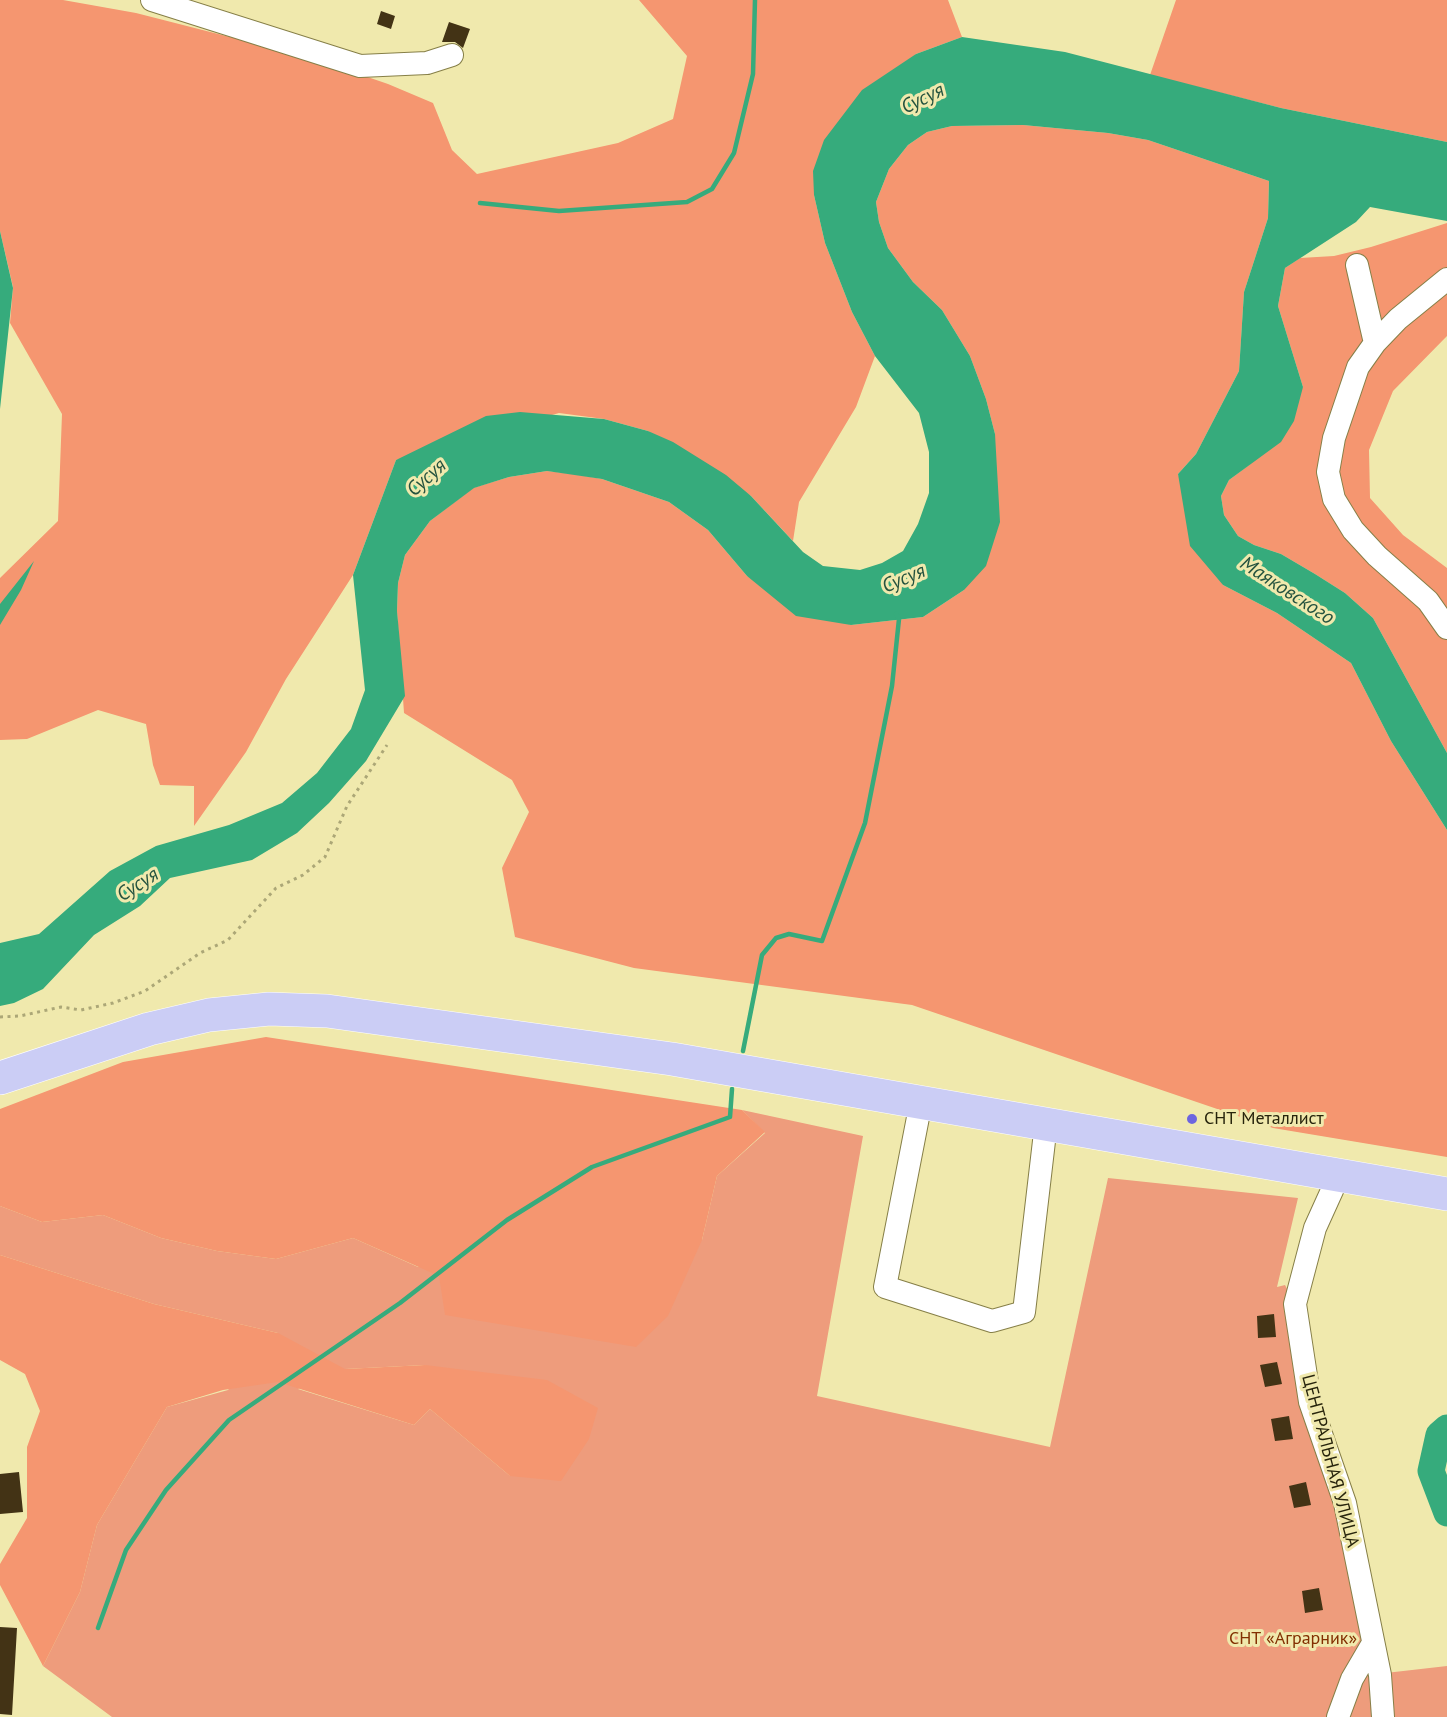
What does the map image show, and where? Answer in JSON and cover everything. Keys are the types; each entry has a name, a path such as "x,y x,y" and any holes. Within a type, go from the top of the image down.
{"highway":[{"path":"0,1078 149,1029 209,1015 269,1009 327,1011 649,1056 1447,1194"}],"street":[{"path":"152,0 360,66 427,63 452,55"},
{"path":"1357,265 1375,343"},
{"path":"1447,279 1398,320 1375,343 1358,367 1334,438 1328,472 1334,499 1353,530 1428,601 1447,628"},
{"path":"921,1102 885,1287 992,1321 1024,1312 1046,1124"},
{"name":"ЦЕНТРАЛЬНАЯ УЛИЦА","path":"1339,1174 1314,1228 1295,1304 1310,1402 1345,1503 1373,1643 1383,1717"},
{"path":"1338,1717 1352,1679 1373,1643"}],"path":[{"path":"0,1017 20,1016 61,1007 81,1010 113,1003 145,992 200,953 228,940 276,888 303,875 325,857 347,806 387,745"}],"green space":[{"name":"СНТ «Аграрник»","path":"742,1110 863,1136 817,1396 1050,1447 1108,1178 1298,1198 1277,1287 1285,1285 1295,1304 1377,1674 1447,1666 1447,1717 112,1717 43,1666 80,1592 97,1525 167,1407 228,1390 278,1333 154,1304 0,1255 0,1206 42,1222 103,1215 161,1238 217,1251 276,1259 353,1238 418,1267 702,1240 717,1176 765,1133","holes":["425,1365 510,1476 430,1409 414,1425 298,1389 345,1369"]}],"shaded area":[{"path":"0,0 63,0 136,13 312,58 388,84 433,103 452,150 477,174 618,143 673,119 687,56 639,0 948,0 962,37 916,54 814,195 825,243 852,312 875,356 856,407 799,502 793,541 751,496 648,431 604,419 559,413 396,460 353,575 286,679 246,752 194,826 194,786 160,785 153,765 146,724 98,710 27,739 0,740 0,578 58,521 62,414 10,323 13,287 0,231"},
{"path":"1176,0 1447,0 1447,142 1281,108 1150,75"},
{"path":"1023,125 1108,133 1148,140 1269,181 1268,218 1244,292 1239,371 1196,454 1178,474 1223,585 1277,613 1351,663 1391,741 1447,830 1447,1157 1273,1128 912,1005 634,968 515,937 502,868 529,812 512,780 404,713 397,611 398,583 405,555 430,521 473,488 509,477 547,471 574,474 602,479 669,502 708,530 747,576 851,625 923,617 964,590 995,434 986,399 970,356 942,310 913,282 888,248 879,222 876,202 889,169 908,145 927,132 952,126"},
{"path":"1447,223 1447,336 1393,391 1369,450 1370,498 1403,535 1447,568 1447,753 1373,618 1345,593 1315,574 1281,554 1254,545 1238,536 1224,515 1221,496 1229,480 1249,465 1303,387 1278,306 1285,268 1300,258 1334,256"},
{"path":"266,1037 742,1110 765,1132 717,1176 702,1240 668,1316 636,1347 445,1315 439,1276 353,1238 276,1259 217,1251 161,1238 103,1215 42,1222 0,1206 0,1109 123,1062"},
{"path":"0,1255 154,1304 278,1333 345,1369 425,1365 547,1380 598,1408 589,1439 561,1481 510,1476 430,1409 414,1425 278,1382 223,1390 167,1407 97,1525 80,1592 43,1666 0,1585 0,1564 27,1518 27,1447 40,1411 25,1374 0,1360"}],"water":[{"name":"Сусуя","path":"962,37 1065,52 1281,108 1447,142 1447,221 1370,207 1356,222 1285,268 1278,306 1303,387 1294,421 1281,442 1229,480 1221,496 1224,515 1238,536 1254,545 1281,554 1315,574 1345,593 1373,618 1447,753 1447,830 1391,741 1351,663 1277,613 1223,585 1190,546 1178,474 1196,454 1239,371 1244,292 1268,218 1269,181 1148,140 1108,133 1023,125 952,126 927,132 908,145 889,169 876,202 879,222 888,248 913,282 942,310 970,356 986,399 995,434 1000,522 986,566 964,590 923,617 851,625 796,616 747,576 708,530 669,502 602,479 547,471 509,477 474,488 430,521 405,555 398,583 397,611 405,696 366,761 329,803 297,833 252,860 170,878 140,906 94,935 43,989 14,1003 0,1006 0,943 39,934 110,871 156,846 229,825 282,803 317,773 351,729 365,690 353,575 396,460 486,416 520,412 604,419 648,431 673,442 726,475 751,496 803,552 823,566 860,570 882,563 903,551 918,524 929,493 929,452 919,413 875,356 852,312 825,243 814,195 813,171 824,140 862,90 916,54"},
{"path":"0,231 13,288 0,409"},
{"path":"34,561 21,590 0,625 0,604"}],"building":[{"path":"381,11 395,16 391,29 377,24"},
{"path":"449,22 470,29 463,48 455,42 442,42"},
{"path":"1274,1314 1276,1337 1258,1338 1257,1316"},
{"path":"1277,1362 1282,1384 1265,1387 1260,1365"},
{"path":"1289,1416 1293,1439 1275,1441 1271,1419"},
{"path":"19,1472 23,1512 0,1514 0,1474"},
{"path":"1306,1482 1311,1505 1294,1508 1289,1486"},
{"path":"1319,1588 1323,1610 1305,1613 1302,1591"},
{"path":"0,1627 17,1628 12,1715 0,1714"}],"waterway":[{"path":"480,203 559,211 687,202 712,189 734,153 753,74 755,0"},
{"path":"743,1051 762,955 776,938 789,934 822,941 865,823 892,686 899,619 896,614"},
{"path":"98,1628 126,1550 166,1490 229,1420 400,1303 507,1220 592,1167 730,1117 732,1089"},
{"name":"Маяковского","path":"1447,1428 1439,1435 1431,1471 1447,1513"}],"place":[{"name":"СНТ Металлист","path":"1192,1119"}]}
